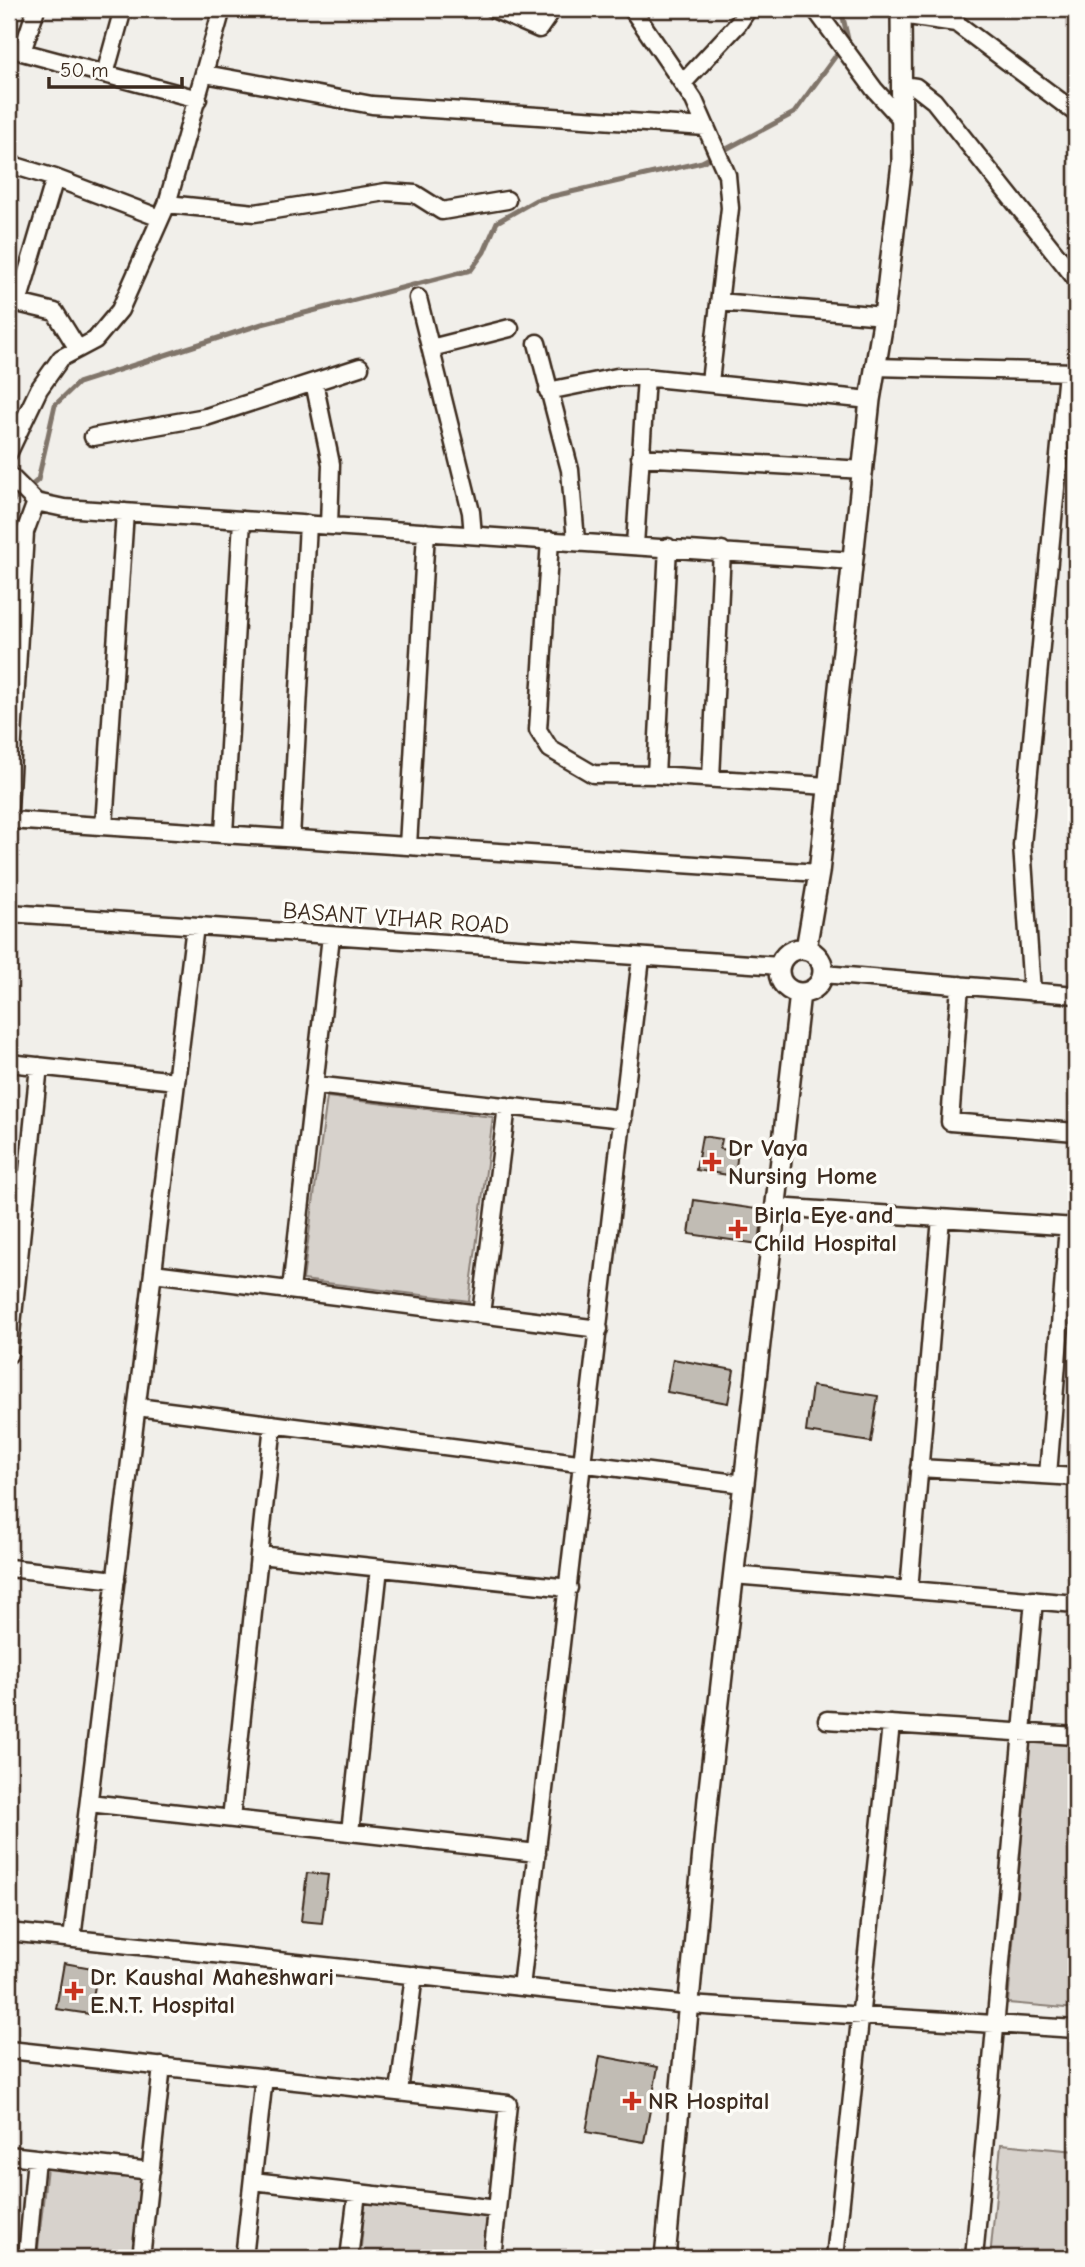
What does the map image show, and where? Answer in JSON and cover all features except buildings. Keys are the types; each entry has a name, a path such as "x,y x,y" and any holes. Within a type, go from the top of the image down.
{"street":[{"path":"36,9 22,52 198,99"},
{"path":"105,74 123,9"},
{"path":"9,452 39,389 61,358 95,340 120,310 163,211 198,99 222,9"},
{"path":"493,9 539,29 553,9"},
{"path":"632,9 683,83 727,175 730,208 710,382"},
{"path":"683,83 738,24 748,9"},
{"path":"815,9 874,89 902,121"},
{"path":"806,949 819,873 870,400 884,316 902,163 901,12 956,23 1076,113"},
{"path":"205,74 372,105 707,131"},
{"path":"902,85 916,87 934,101 1076,279"},
{"path":"9,164 163,211 255,213 386,192 415,194 442,211 507,200"},
{"path":"55,178 13,302 55,312 78,349"},
{"path":"418,298 471,512 473,535"},
{"path":"719,302 884,316"},
{"path":"430,348 510,328"},
{"path":"537,343 570,470 576,541"},
{"path":"93,437 206,417 360,367"},
{"path":"874,368 1072,372 1022,845 1032,992"},
{"path":"548,391 617,377 646,377 870,400"},
{"path":"635,545 646,377"},
{"path":"314,382 331,464 329,526"},
{"path":"640,457 864,470"},
{"path":"11,478 36,502 125,512 722,550 853,561"},
{"path":"9,808 13,651 25,532 36,502"},
{"path":"104,826 125,512"},
{"path":"224,834 242,520"},
{"path":"291,838 308,524"},
{"path":"408,846 426,532"},
{"path":"550,540 538,730 550,749 593,775 656,775 828,786"},
{"path":"656,775 668,547"},
{"path":"711,778 722,550"},
{"path":"9,820 819,873"},
{"name":"BASANT VIHAR ROAD","path":"9,913 780,967"},
{"path":"72,1939 195,926"},
{"path":"291,1290 331,936"},
{"path":"806,949 819,957 823,974 816,987 800,993 783,983 780,967 789,953 806,949"},
{"path":"521,1987 641,958"},
{"path":"823,974 1076,995"},
{"path":"960,985 950,1122 1076,1132"},
{"path":"665,2258 733,1576 800,993"},
{"path":"9,1063 176,1081"},
{"path":"9,1354 38,1066"},
{"path":"314,1085 623,1119"},
{"path":"481,1314 507,1106"},
{"path":"9,1178 27,1180"},
{"path":"775,1208 1072,1227 1048,1475"},
{"path":"909,1590 941,1218"},
{"path":"153,1273 599,1329"},
{"path":"137,1407 744,1483"},
{"path":"231,1819 273,1424"},
{"path":"919,1468 1076,1477"},
{"path":"259,1555 569,1588"},
{"path":"9,1568 116,1580"},
{"path":"350,1832 379,1568"},
{"path":"733,1576 1076,1604"},
{"path":"974,2258 1034,1600"},
{"path":"827,1720 1076,1736"},
{"path":"835,2258 891,1724"},
{"path":"89,1803 537,1853"},
{"path":"9,1932 689,2005 1076,2029"},
{"path":"400,2092 414,1975"},
{"path":"9,2050 508,2104 492,2258"},
{"path":"141,2258 162,2066"},
{"path":"244,2258 264,2077"},
{"path":"9,2155 151,2171"},
{"path":"27,2258 36,2158"},
{"path":"253,2181 497,2209"},
{"path":"349,2258 357,2193"}],"shaded area":[{"path":"327,1097 493,1117 469,1301 303,1280"},
{"path":"1076,1350 1076,1452 1068,1452"},
{"path":"1030,1742 1076,1746 1076,2009 1008,2003"},
{"path":"1001,2144 1076,2151 1076,2258 990,2258"},
{"path":"47,2167 142,2177 134,2258 37,2258"},
{"path":"365,2203 487,2213 483,2258 360,2258"}],"waterway":[{"path":"9,504 38,480 55,405 78,383 262,324 471,270 484,252 497,222 536,200 702,162 794,113 848,39 841,9"}],"place":[{"name":"Dr Vaya Nursing Home","path":"712,1162"},
{"name":"Birla Eye and Child Hospital","path":"738,1229"},
{"name":"Dr. Kaushal Maheshwari E.N.T. Hospital","path":"74,1991"},
{"name":"NR Hospital","path":"632,2101"}]}
